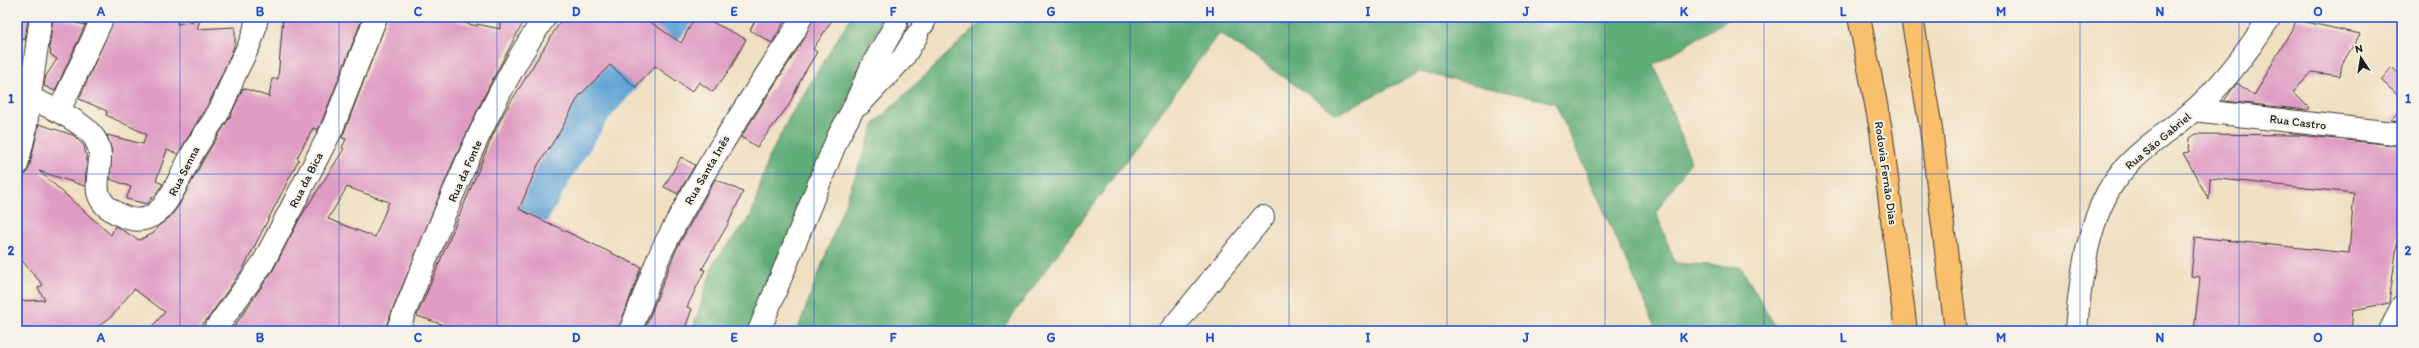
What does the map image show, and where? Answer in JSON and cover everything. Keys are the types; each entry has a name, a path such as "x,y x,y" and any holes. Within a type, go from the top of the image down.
{"highway":[{"name":"Rodovia Fernão Dias","path":"1859,17 1881,130 1906,331"},
{"path":"1912,17 1931,128 1956,331"}],"street":[{"path":"17,165 23,96 41,17"},
{"path":"59,112 103,17"},
{"name":"Rua Senna","path":"23,96 59,112 81,126 95,139 100,153 98,191 101,201 107,208 124,217 136,220 147,219 168,201 191,154 226,99 252,42 257,17"},
{"name":"Rua da Bica","path":"214,331 263,263 310,172 332,129 376,17"},
{"name":"Rua da Fonte","path":"397,331 436,235 488,119 513,70 545,17"},
{"name":"Rua Santa Inês","path":"630,331 654,269 683,211 725,138 794,32 801,17"},
{"name":"Rua São Gabriel","path":"2076,331 2086,251 2103,202 2123,171 2151,143 2194,110 2226,75 2270,17"},
{"path":"759,331 818,181 873,64 896,24"},
{"path":"852,111 903,58 922,25"},
{"name":"Rua Castro","path":"2194,110 2402,134"},
{"path":"1170,331 1263,217"},
{"path":"2390,331 2402,306"}],"green space":[{"path":"851,17 884,17 861,63 800,228 755,331 692,331 714,262 751,216 769,157 790,116"},
{"path":"986,17 1732,17 1654,65 1691,161 1656,212 1675,263 1741,267 1778,331 1658,331 1555,103 1420,72 1337,114 1219,33 1001,331 797,331 875,123"}],"building":[{"path":"17,17 28,17 25,40 17,37"},
{"path":"53,17 85,25 86,17 89,17 55,91 44,86 46,76 57,59 50,54 51,50 49,49"},
{"path":"115,17 178,17 177,24 200,20 197,29 235,27 235,43 232,52 210,101 178,154 167,150 156,181 163,184 147,204 126,199 131,187 110,179 112,151 107,135 143,144 146,134 106,115 107,111 79,99"},
{"path":"283,17 363,17 318,130 313,128 297,158 299,159 244,267 209,317 196,331 148,331 165,312 134,289 111,317 92,331 17,331 17,301 45,300 38,288 43,285 17,255 17,177 26,174 29,168 39,124 73,135 84,146 87,158 85,186 39,171 111,235 115,226 139,240 154,233 157,227 170,217 179,205 205,157 230,117 243,88 269,97 272,79 278,79"},
{"path":"388,17 440,17 477,26 477,24 500,29 500,17 526,17 490,84 452,165 384,331 231,331 273,270 300,218 344,149 342,148 346,139 342,138","holes":["347,187 389,202 375,237 328,219"]},
{"path":"563,17 643,17 681,43 695,17 702,17 746,39 730,69 713,92 699,82 692,92 655,66 635,87 610,65 579,96 561,130 538,165 519,209 641,267 618,331 439,331 441,324 417,316 493,135 504,113"},
{"path":"757,17 787,17 772,43 750,30"},
{"path":"813,17 834,17 813,49 817,52 803,75 789,105 757,147 741,137 804,39"},
{"path":"2297,20 2360,34 2342,64 2340,76 2312,72 2293,92 2309,108 2307,110 2224,101 2237,83 2254,96"},
{"path":"2392,67 2402,77 2402,99 2381,80"},
{"path":"2402,109 2402,121 2390,120"},
{"path":"2196,134 2298,135 2402,146 2402,232 2399,231 2389,303 2353,310 2351,331 2194,331 2200,277 2191,276 2195,237 2349,253 2354,193 2210,178 2209,200 2183,153 2189,152 2190,138"},
{"path":"681,157 695,165 678,194 664,187"},
{"path":"715,179 743,192 727,226 702,269 705,270 687,307 692,309 684,331 644,331 676,250"}],"waterway":[{"path":"487,331 504,261 553,171 592,109 672,17"}]}
